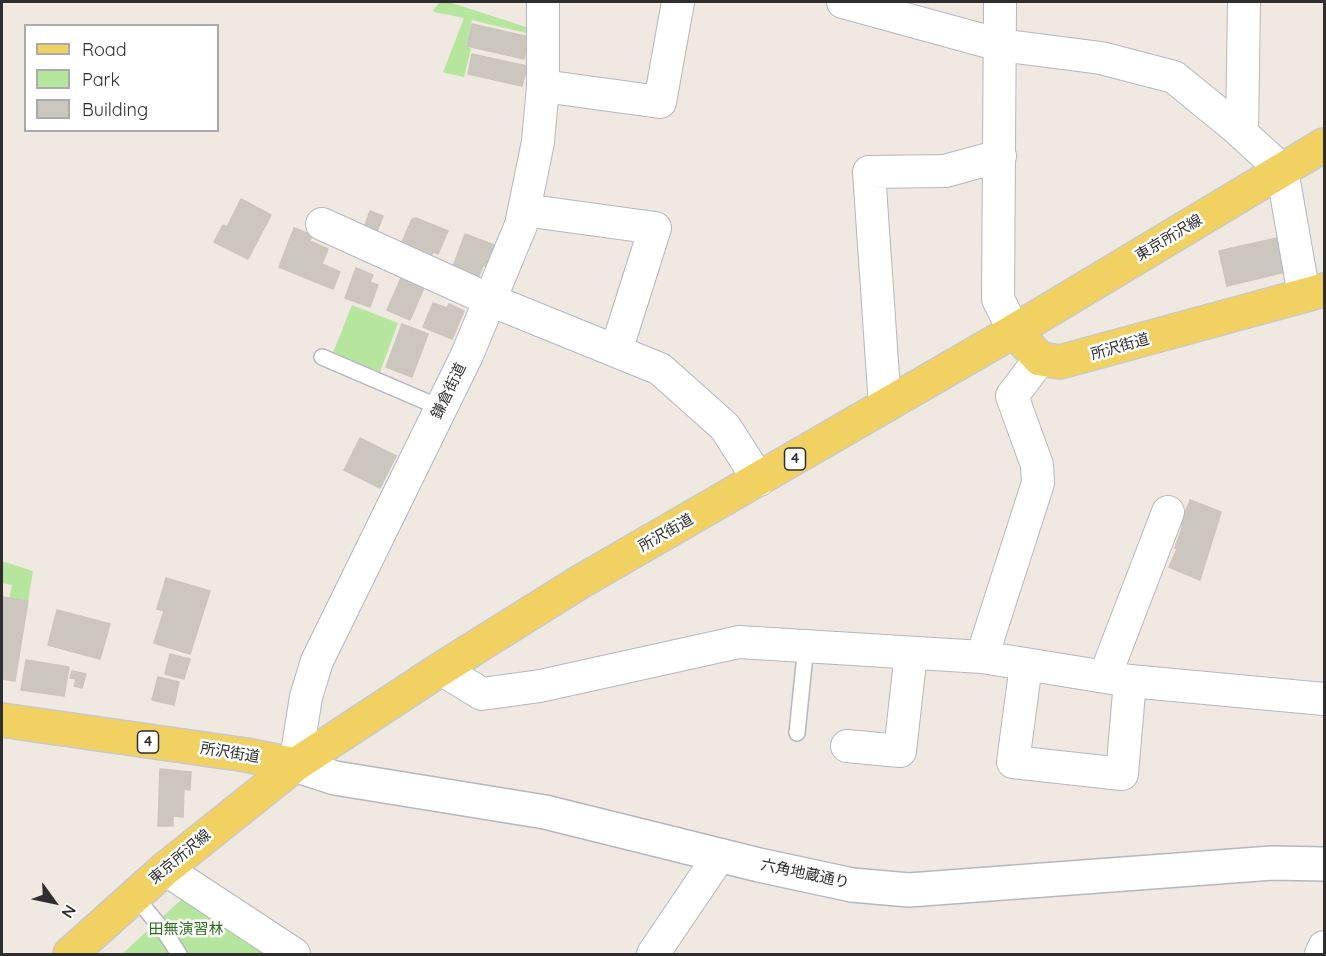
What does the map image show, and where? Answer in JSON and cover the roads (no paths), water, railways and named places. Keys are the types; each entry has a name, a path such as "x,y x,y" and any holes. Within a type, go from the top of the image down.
{"main road":[{"name":"東京所沢線","path":"1014,331 1324,145"},
{"name":"所沢街道","path":"1040,359 1060,362 1083,358 1314,293"},
{"path":"1014,331 1040,359"},
{"name":"所沢街道","path":"2,720 246,755 295,765 441,669 580,582 1014,331"},
{"name":"東京所沢線","path":"70,954 134,895 295,765"}],"street":[{"path":"538,99 660,102 678,2"},
{"path":"843,2 1000,45 1101,58 1174,77 1242,133 1282,170 1314,293"},
{"path":"1000,2 998,299 1014,331"},
{"path":"1242,133 1244,2"},
{"name":"鎌倉街道","path":"295,765 306,697 317,661 441,408 490,300 524,210 538,142 538,14"},
{"path":"885,406 869,172 945,171 1000,156"},
{"path":"524,210 655,228 616,351"},
{"path":"322,224 490,300 660,369 725,427 759,480"},
{"path":"982,657 1038,483 1037,465 1012,396 1040,359"},
{"path":"1026,665 1013,762 1122,774 1118,678 1168,512"},
{"path":"441,669 482,694 540,686 739,642 982,657 1118,678 1324,699"},
{"path":"847,746 900,751 911,653"},
{"name":"六角地蔵通り","path":"295,765 335,778 545,812 852,885 909,890 1272,863 1324,864"},
{"path":"653,954 720,855"},
{"path":"165,869 294,954"},
{"path":"1321,954 1324,947"}],"lane":[{"path":"322,357 441,408"},
{"path":"796,733 806,645"},
{"path":"134,895 179,954"}],"park label":[{"name":"田無演習林","path":"186,929"}]}
